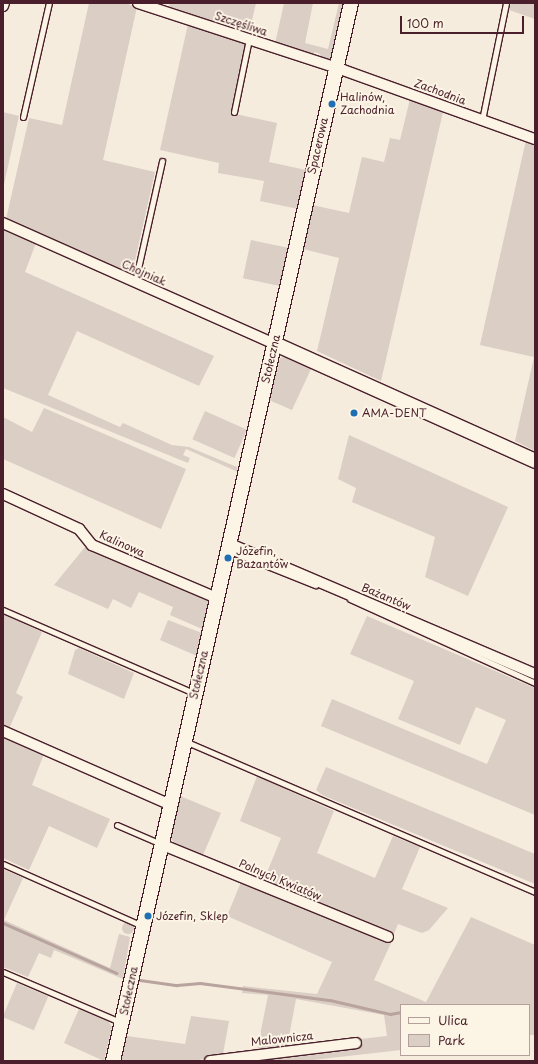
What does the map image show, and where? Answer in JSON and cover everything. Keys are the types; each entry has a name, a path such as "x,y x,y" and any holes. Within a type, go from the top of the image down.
{"street":[{"name":"Szczęśliwa","path":"138,3 336,69"},
{"name":"Spacerowa","path":"286,289 351,3"},
{"name":"Zachodnia","path":"336,69 535,139"},
{"name":"Chojniak","path":"3,223 275,344"},
{"name":"Stołeczna","path":"113,1061 142,926 163,845 194,693 275,344 286,289"},
{"path":"275,344 535,461"},
{"name":"Kalinowa","path":"3,494 79,529 92,545 216,598"},
{"name":"Bażantów","path":"227,547 535,674"},
{"path":"3,731 171,805"},
{"name":"Polnych Kwiatów","path":"163,845 388,937"},
{"name":"Malownicza","path":"210,1061 356,1043"}],"lane":[{"path":"23,117 50,3"},
{"path":"482,120 506,3"},
{"path":"234,112 249,39"},
{"path":"135,282 162,161"},
{"path":"227,547 348,598 358,606 535,683"},
{"path":"3,610 194,693"},
{"path":"184,740 535,892"},
{"path":"117,825 163,845"},
{"path":"3,864 142,926"},
{"path":"3,972 116,1018 122,1024"}],"green space":[{"path":"89,3 125,3 137,7 103,160 155,172 132,274 6,219 29,118 62,125"},
{"path":"170,3 256,3 249,34 169,7"},
{"path":"284,3 313,3 305,43 328,49 339,3 344,3 332,58 326,61 321,59 320,54 315,52 312,56 275,44"},
{"path":"511,3 535,3 535,19 509,10"},
{"path":"188,24 246,44 231,113 277,123 269,162 306,170 298,209 260,201 264,181 218,173 219,163 160,150"},
{"path":"410,99 443,112 381,381 317,351 339,258 303,249 312,205 349,213 362,157 384,162 390,138 400,140"},
{"path":"3,112 19,116 3,189"},
{"path":"526,140 535,143 535,451 515,441 534,357 480,345"},
{"path":"3,228 36,243 25,272 214,356 199,386 77,331 48,395 120,427 123,423 172,445 189,447 237,467 238,472 186,449 183,455 190,458 188,463 3,388"},
{"path":"251,240 289,248 281,286 243,278"},
{"path":"285,357 311,369 292,410 269,400 280,358"},
{"path":"44,408 186,469 161,529 3,459 3,417 32,432"},
{"path":"205,411 247,430 234,458 192,439"},
{"path":"349,435 508,507 468,596 425,577 435,537 352,502 356,488 338,479"},
{"path":"85,547 209,601 202,629 170,615 173,607 139,592 131,608 113,599 108,609 54,585"},
{"path":"3,614 42,632 16,693 23,697 9,729 3,726"},
{"path":"367,616 535,688 535,815 321,726 332,699 487,764 506,720 476,707 460,745 398,719 414,681 350,654"},
{"path":"168,620 202,633 197,656 160,640"},
{"path":"79,648 134,673 124,699 68,674 75,650"},
{"path":"3,735 44,754 32,785 110,819 97,848 49,826 29,870 3,858"},
{"path":"326,767 535,854 535,884 322,795 316,790"},
{"path":"257,776 334,811 317,853 375,878 393,836 420,847 402,889 448,908 429,930 422,933 398,924 394,934 264,880 281,838 240,821"},
{"path":"180,796 221,813 203,855 174,843 171,838"},
{"path":"3,869 23,878 4,920 110,968 119,934 130,937 123,979 54,950 51,958 39,953 28,977 3,967"},
{"path":"241,882 391,943 374,980 426,1002 471,917 535,945 535,1035 530,1035 530,1004 400,1004 400,1050 304,1061 229,1061 360,1046 360,1039 387,1036 384,1015 296,999 287,1047 257,1051 268,995 242,993 243,986 317,994 332,962 227,916"},
{"path":"128,922 132,924 134,928 132,932 128,934 124,932 122,928 124,924"},
{"path":"17,983 48,996 34,1030 3,1017"},
{"path":"79,1009 108,1021 112,1027 104,1061 64,1043"},
{"path":"191,1016 229,1021 223,1054 195,1061 121,1061 127,1036 185,1044"}],"waterway":[{"path":"3,923 117,973"},
{"path":"140,980 177,985 200,983 330,1000 390,1014 400,1012"}],"place":[{"name":"Halinów, Zachodnia","path":"332,104"},
{"name":"AMA-DENT","path":"354,413"},
{"name":"Józefin, Bażantów","path":"228,558"},
{"name":"Józefin, Sklep","path":"148,916"}]}
